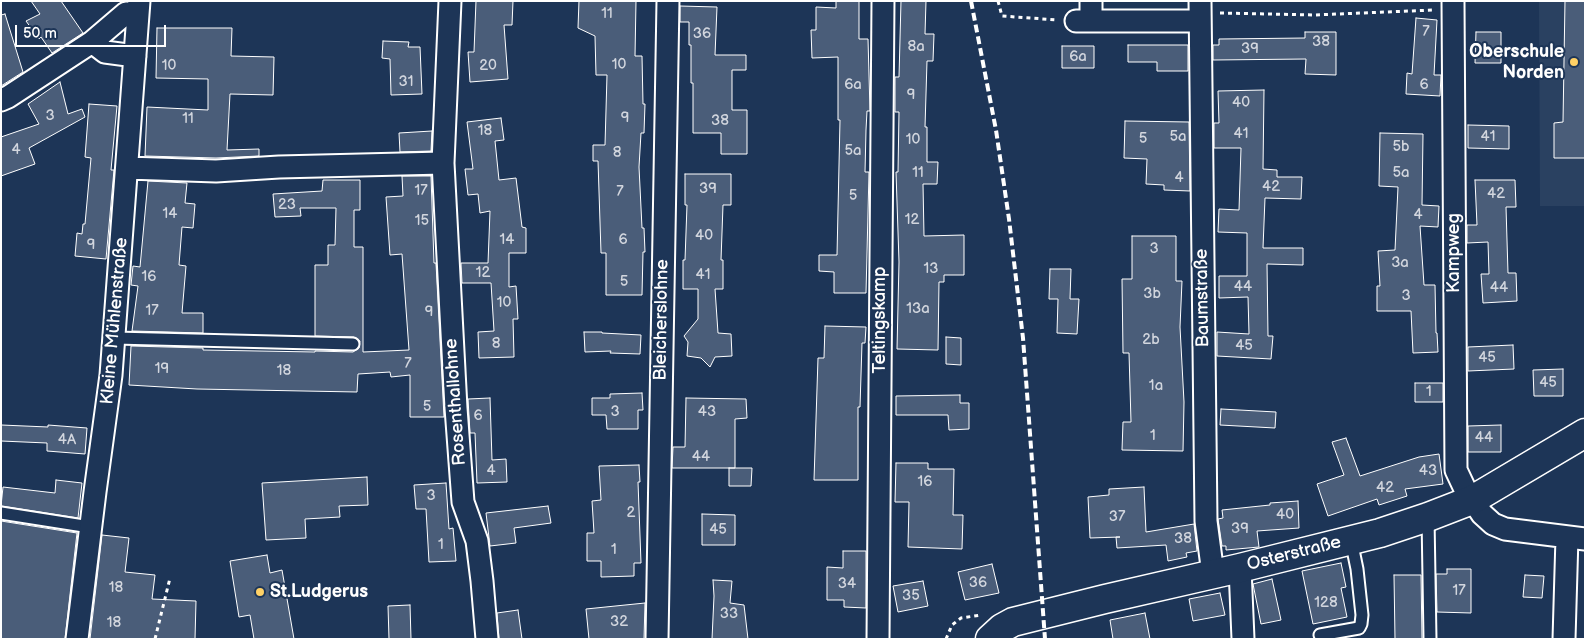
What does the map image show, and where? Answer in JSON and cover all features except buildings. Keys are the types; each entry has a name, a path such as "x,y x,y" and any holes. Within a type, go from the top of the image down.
{"street":[{"name":"Rosenthallohne","path":"450,1 443,163 459,459 464,502 477,541 487,639"},
{"name":"Bleicherslohne","path":"657,639 668,1"},
{"name":"Teltingskamp","path":"878,639 883,1"},
{"name":"Kampweg","path":"1453,5 1456,470 1472,500 1482,514 1493,524 1505,529 1576,538"},
{"path":"1,100 92,42 126,13 138,7"},
{"name":"Kleine Mühlenstraße","path":"77,639 90,527 112,374 138,7"},
{"path":"1086,15 1200,12"},
{"name":"Baumstraße","path":"1200,12 1206,521 1213,574"},
{"path":"92,42 105,52 135,56"},
{"path":"128,168 216,171 278,167 443,163"},
{"name":"Osterstraße","path":"990,639 1002,628 1013,622 1351,540 1428,517 1472,500 1585,433"},
{"path":"1564,639 1576,538"},
{"path":"1240,568 1243,639"}],"lane":[{"path":"115,338 353,344"},
{"path":"1,513 90,527"},
{"path":"1428,517 1430,639"},
{"path":"1320,635 1359,628 1361,624 1362,615 1357,569 1351,540"}],"path":[{"path":"998,1 1002,16 1086,15"},
{"path":"1200,12 1315,15 1453,5"},
{"path":"155,639 170,578"}],"shaded area":[{"path":"1539,1 1585,1 1585,206 1540,206"}],"railway":[{"path":"971,1 996,130 1023,338 1045,639"}],"place":[{"name":"Oberschule Norden","path":"1574,62"},
{"name":"St.Ludgerus","path":"260,592"}]}
